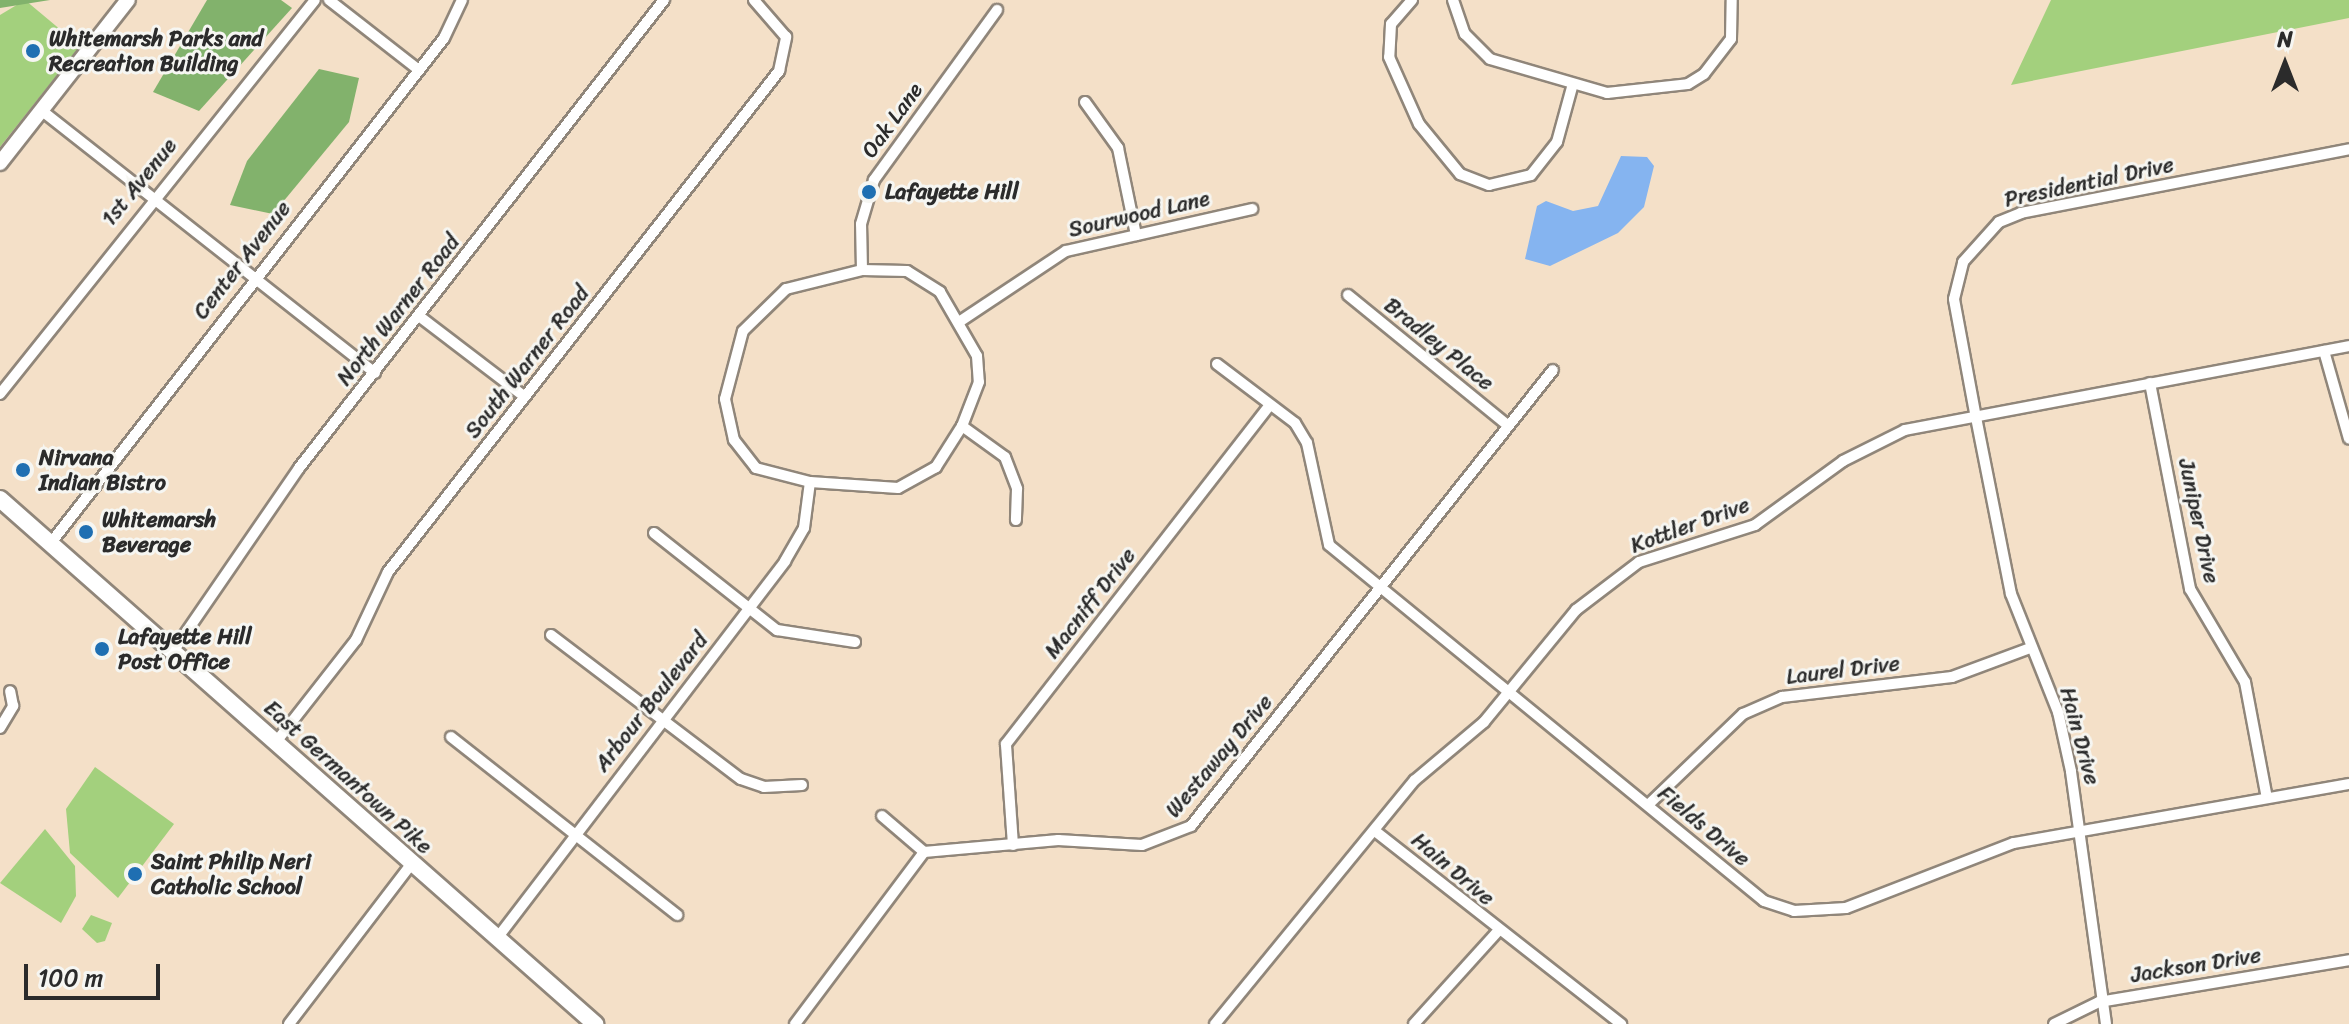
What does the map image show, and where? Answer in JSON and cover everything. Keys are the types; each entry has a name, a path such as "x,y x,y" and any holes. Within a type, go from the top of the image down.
{"main road":[{"path":"0,163 128,0"},
{"name":"East Germantown Pike","path":"2,505 174,650 498,937 586,1021"}],"street":[{"name":"1st Avenue","path":"0,394 151,197 315,0"},
{"path":"329,0 419,70"},
{"name":"Center Avenue","path":"50,544 253,277 419,70 462,0"},
{"name":"North Warner Road","path":"174,650 299,468 664,0"},
{"path":"754,0 769,4"},
{"path":"1412,0 1391,24 1389,57 1419,124 1460,174 1489,185 1531,175 1557,142 1572,87"},
{"path":"1453,0 1465,34 1490,59 1572,87 1607,93 1688,84 1720,62 1731,39 1732,0"},
{"name":"South Warner Road","path":"276,742 356,640 388,572 779,71 786,37 769,4"},
{"name":"Oak Lane","path":"862,270 861,224 874,180 997,10"},
{"path":"1085,102 1118,148 1136,235"},
{"path":"41,110 375,373"},
{"name":"Presidential Drive","path":"1976,418 1954,299 1963,262 1999,222 2349,149"},
{"name":"Sourwood Lane","path":"959,322 1058,254 1252,209"},
{"path":"862,270 918,275 959,322 977,356 979,382 962,426 936,467 908,485 810,482 756,468 740,451 725,399 729,365 743,331 773,297 816,277 862,270"},
{"name":"Bradley Place","path":"1348,295 1506,424"},
{"path":"419,316 525,397"},
{"name":"Kottler Drive","path":"1215,1024 1415,780 1508,694 1576,610 1639,562 1755,525 1877,440 2150,383 2349,346"},
{"path":"2324,351 2349,439"},
{"name":"Fields Drive","path":"1217,364 1268,408 1295,423 1307,443 1329,545 1366,580 1386,585 1508,694 1764,901 1794,911 1846,908 2014,843 2349,784"},
{"name":"Westaway Drive","path":"924,852 1013,845 1142,845 1180,835 1386,585 1506,424 1553,370"},
{"name":"Juniper Drive","path":"2150,383 2190,589 2245,682 2267,798"},
{"name":"Macniff Drive","path":"1013,845 1006,744 1268,408"},
{"name":"Hain Drive","path":"1976,418 2011,594 2058,712 2080,829 2099,1002 2106,1024"},
{"path":"962,426 1005,457 1017,489 1016,520"},
{"name":"Arbour Boulevard","path":"498,937 573,834 750,609 797,543 810,482"},
{"path":"654,533 750,609 786,633 855,642"},
{"path":"551,635 748,782 802,785"},
{"name":"Laurel Drive","path":"1648,805 1743,714 1782,697 1952,677 2030,648"},
{"path":"0,728 13,706 10,691"},
{"path":"451,737 677,915"},
{"path":"795,1024 924,852 882,816"},
{"name":"Hain Drive","path":"1375,831 1497,932 1615,1022"},
{"path":"289,1024 412,863"},
{"path":"1414,1024 1497,932"},
{"name":"Jackson Drive","path":"2054,1024 2099,1002 2349,960"}],"green space":[{"path":"0,0 50,0 0,8"},
{"path":"25,0 80,46 0,147 0,15"},
{"path":"207,0 281,0 292,8 199,111 153,92"},
{"path":"2051,0 2349,0 2349,18 2011,85"},
{"path":"319,69 359,78 349,122 273,214 230,205 247,161"},
{"path":"95,767 174,824 118,898 70,853 66,809"},
{"path":"45,829 75,866 76,896 61,923 0,883"},
{"path":"91,915 112,923 105,941 97,943 82,929"}],"water":[{"path":"1621,156 1647,157 1654,166 1644,207 1618,233 1550,266 1525,259 1537,206 1546,201 1573,211 1598,206"}],"place":[{"name":"Whitemarsh Parks and Recreation Building","path":"33,51"},
{"name":"Lafayette Hill","path":"869,192"},
{"name":"Nirvana Indian Bistro","path":"23,470"},
{"name":"Whitemarsh Beverage","path":"86,532"},
{"name":"Lafayette Hill Post Office","path":"102,649"},
{"name":"Saint Philip Neri Catholic School","path":"135,874"}]}
